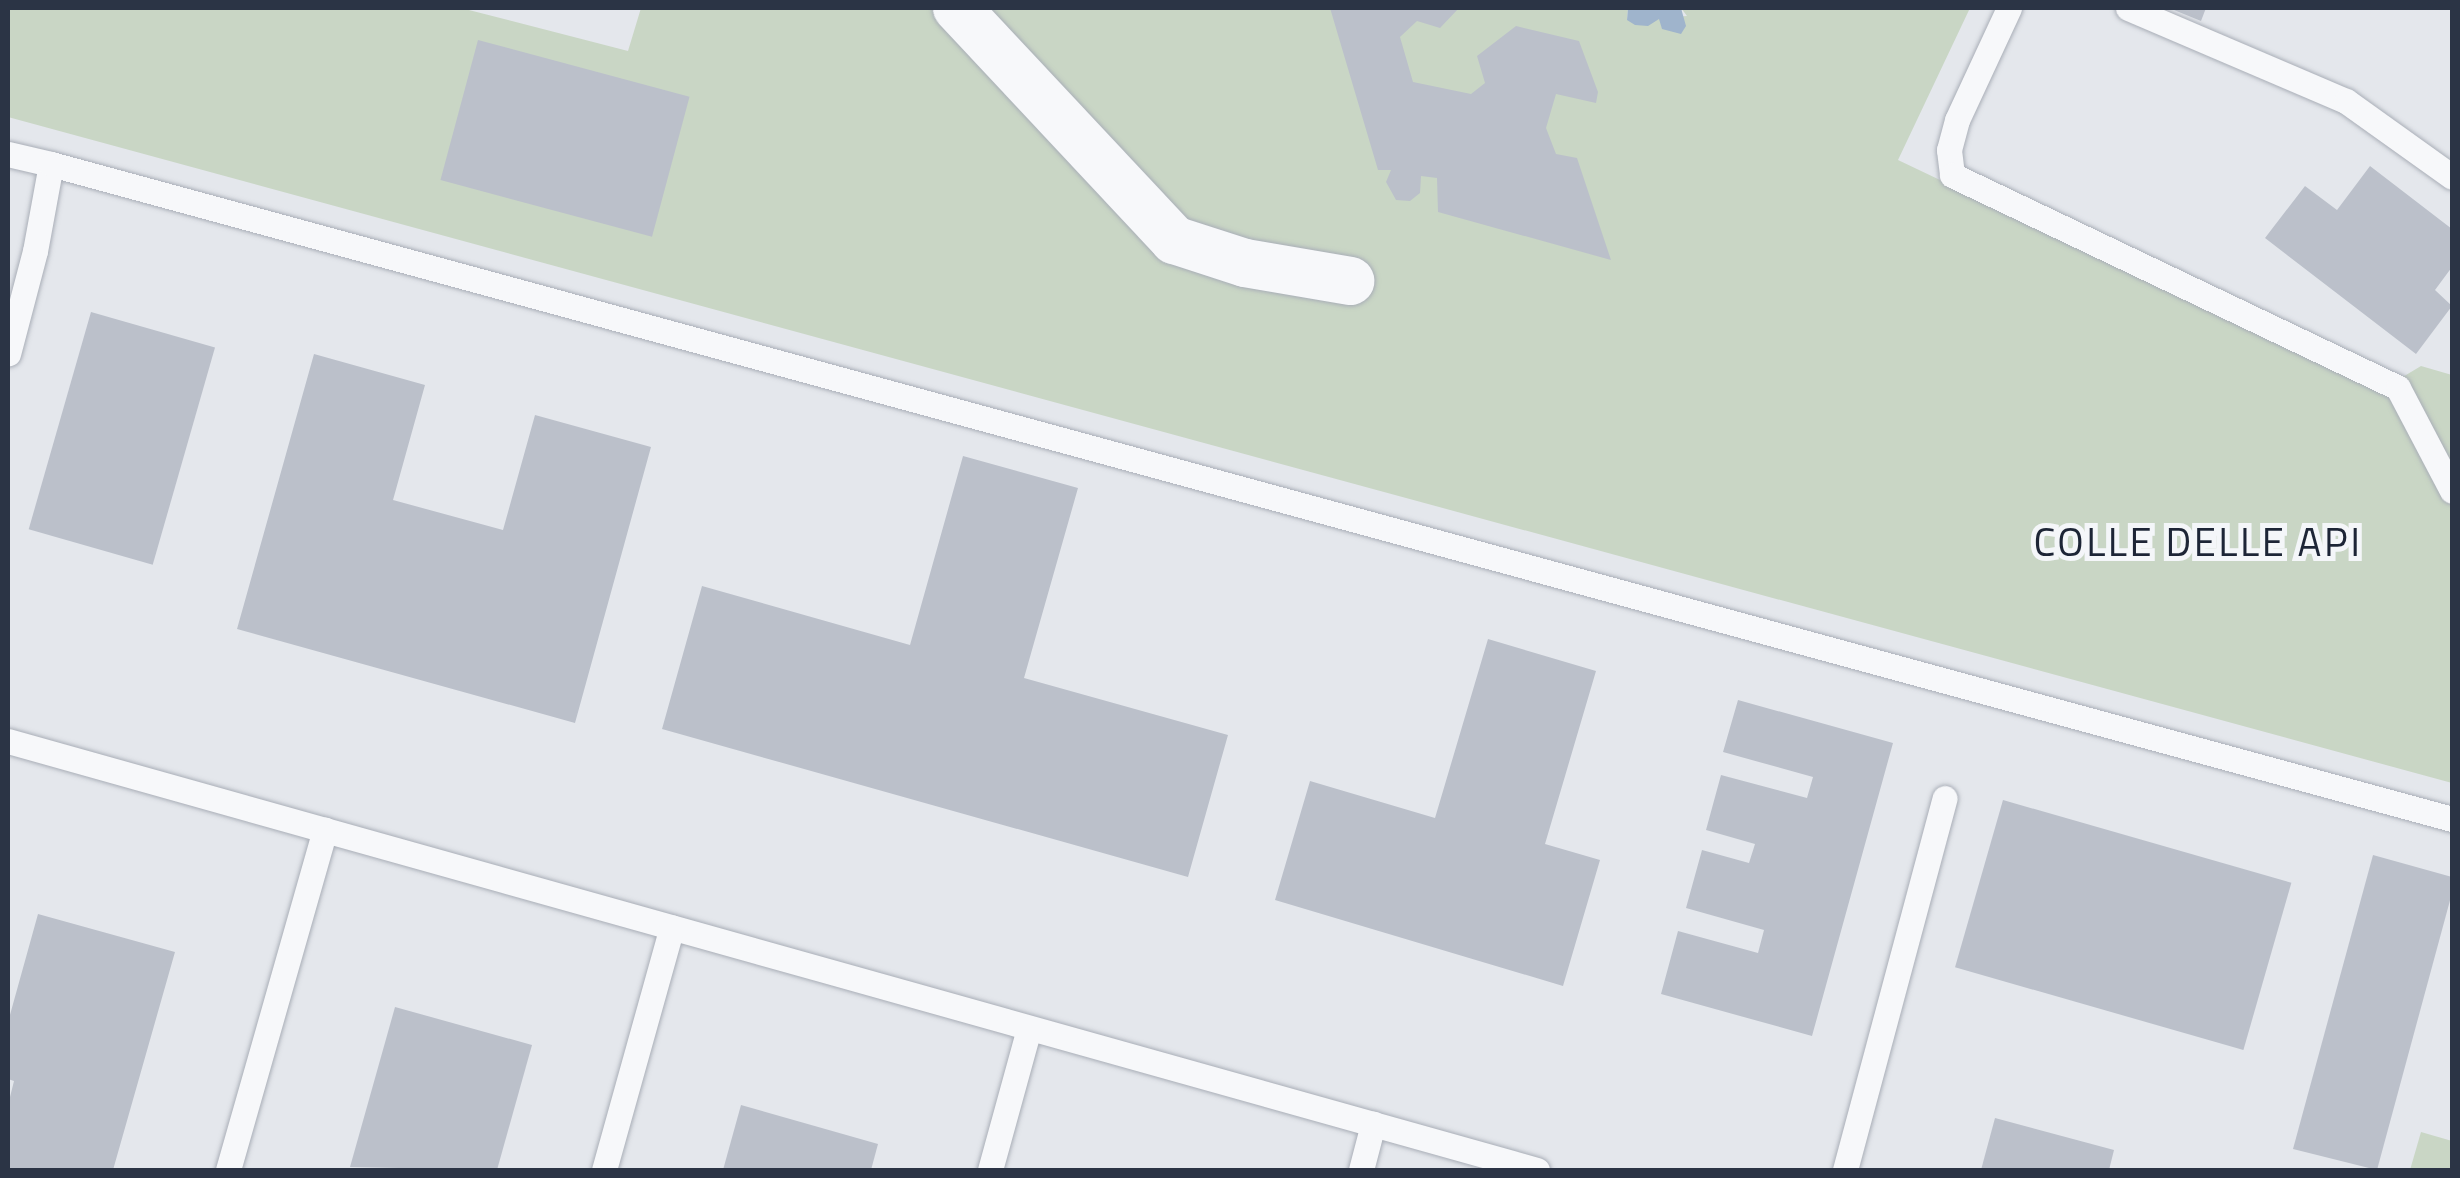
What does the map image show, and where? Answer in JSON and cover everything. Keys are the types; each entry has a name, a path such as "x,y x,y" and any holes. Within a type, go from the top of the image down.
{"street":[{"path":"956,8 1174,240 1245,263 1350,281"}],"lane":[{"path":"2010,8 1956,120 1949,150 1952,175 2398,388 2452,491"},
{"path":"2128,8 2346,100 2452,177"},
{"path":"8,154 2452,819"},
{"path":"8,354 35,251 51,164"},
{"path":"8,740 1537,1170"},
{"path":"1845,1170 1945,798"},
{"path":"228,1170 326,830"},
{"path":"604,1170 672,928"},
{"path":"990,1170 1029,1028"},
{"path":"1360,1170 1374,1124"}],"green space":[{"path":"8,8 461,8 628,51 641,8 1628,8 1627,20 1687,16 1681,8 1970,8 1898,160 2381,390 2421,366 2452,375 2452,783 8,117"},
{"path":"2421,1132 2452,1141 2452,1170 2410,1170"}],"water":[{"path":"1628,8 1681,8 1686,26 1681,34 1662,29 1659,19 1648,26 1635,25 1627,20"}],"building":[{"path":"1330,8 1459,8 1440,28 1417,21 1400,37 1413,82 1471,94 1485,83 1477,56 1516,26 1579,41 1598,92 1596,103 1556,94 1546,128 1556,154 1577,158 1611,260 1438,212 1437,178 1421,176 1420,193 1410,201 1396,200 1386,182 1391,170 1378,170"},
{"path":"2169,8 2206,8 2201,21"},
{"path":"478,40 690,97 652,237 440,180"},
{"path":"2370,166 2452,229 2452,267 2435,290 2452,306 2416,354 2265,238 2305,186 2337,210"},
{"path":"91,312 215,348 153,565 29,529"},
{"path":"314,354 425,385 393,500 503,530 535,415 651,447 575,723 237,629"},
{"path":"963,456 1078,488 1024,678 1228,735 1188,877 662,729 702,586 910,645"},
{"path":"1488,639 1596,671 1545,844 1600,860 1563,986 1275,900 1310,781 1435,818"},
{"path":"1738,700 1893,743 1812,1036 1661,994 1678,931 1758,953 1764,930 1686,908 1702,850 1749,863 1755,844 1706,830 1721,775 1807,798 1813,777 1723,752"},
{"path":"2003,800 2291,883 2243,1050 1955,967"},
{"path":"2373,855 2452,877 2452,893 2377,1170 2293,1149"},
{"path":"38,914 175,952 113,1170 8,1170 8,1105 14,1081 8,1079 8,1022"},
{"path":"395,1007 532,1045 497,1170 350,1167"},
{"path":"741,1105 878,1144 871,1170 723,1170"},
{"path":"1995,1118 2114,1150 2109,1170 1981,1170"}],"district":[{"name":"COLLE DELLE API","path":"2198,542"}]}
